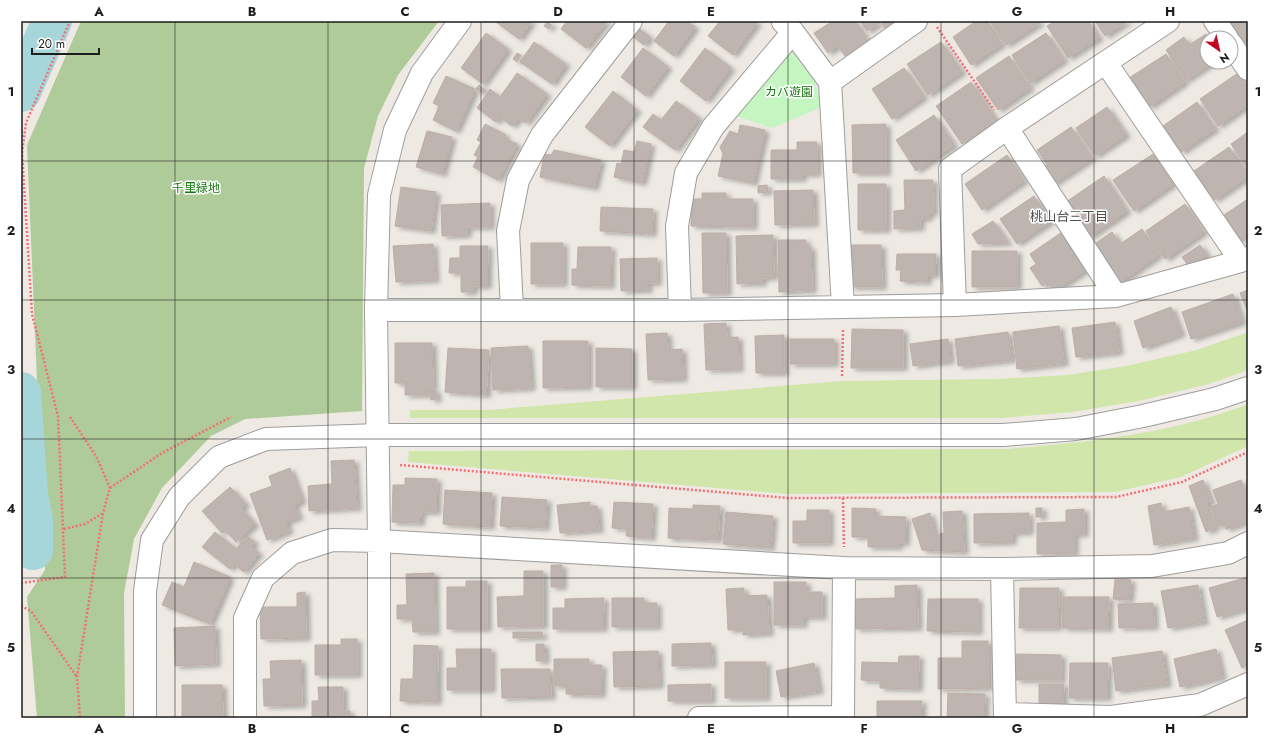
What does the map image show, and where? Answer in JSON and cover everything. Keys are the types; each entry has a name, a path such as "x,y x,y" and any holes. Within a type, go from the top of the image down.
{"street":[{"path":"379,718 379,541 376,310 379,195 395,130 422,73 460,21"},
{"path":"512,309 508,231 518,180 542,135 631,21"},
{"path":"955,305 950,169 1007,128 1168,21"},
{"path":"1215,21 1221,30"},
{"path":"830,82 925,23"},
{"path":"680,310 677,226 686,173 713,127 788,26 830,82 843,307"},
{"path":"1239,56 1248,69"},
{"path":"376,310 680,310 955,305 1116,296 1245,260 1106,63"},
{"path":"1007,128 1116,296"},
{"path":"145,718 146,591 152,540 179,497 219,457 266,439 378,435 1003,435 1076,429 1143,416 1215,399 1248,388"},
{"path":"245,718 245,618 263,578 292,553 332,540 379,541 844,568 1002,569 1152,566 1228,553 1248,543"},
{"path":"699,718 843,717 844,568"},
{"path":"1002,569 1005,716 1111,717 1200,705 1248,684"}],"path":[{"path":"21,583 65,577 58,416 32,314 22,153 26,123 70,21"},
{"path":"925,23 938,28 1007,128"},
{"path":"842,376 843,307"},
{"path":"70,417 96,456 110,488 103,513 77,677 80,718"},
{"path":"110,488 162,453 231,417"},
{"path":"400,465 788,498 1116,497 1182,482 1248,452"},
{"path":"843,498 844,568"},
{"path":"64,530 85,524 103,513"},
{"path":"21,606 31,610 77,677"}],"green space":[{"name":"千里緑地","path":"81,21 439,21 398,75 378,116 364,168 362,411 245,419 211,436 162,488 134,539 124,593 125,718 37,718 27,597 45,570 27,145"},
{"name":"カバ遊園","path":"796,52 813,74 822,107 772,128 736,116 786,53"},
{"path":"1248,332 1248,370 1209,384 1138,401 1073,412 1002,418 410,418 410,410 488,410 842,381 997,379 1067,375 1126,366 1197,350"},
{"path":"1248,404 1248,446 1181,477 1115,492 789,494 408,462 409,451 1007,449 1099,440 1159,430 1189,423"}],"building":[{"path":"532,21 519,39 496,22"},
{"path":"567,21 607,21 586,48 561,29"},
{"path":"669,21 686,21 695,27 674,56 654,41"},
{"path":"720,21 755,21 757,23 733,55 708,36"},
{"path":"833,21 855,21 868,41 845,56 838,46 828,53 814,33"},
{"path":"860,21 895,21 885,28 881,22 867,31"},
{"path":"976,21 987,21 1002,44 971,65 953,37"},
{"path":"990,21 1038,21 1040,23 1006,45"},
{"path":"1055,21 1088,21 1099,38 1068,58 1047,26"},
{"path":"1095,21 1128,21 1105,36"},
{"path":"1229,21 1248,21 1248,41 1244,43 1239,36 1239,30 1235,30"},
{"path":"547,22 552,25 549,29 544,26"},
{"path":"637,27 650,37 644,45 631,35"},
{"path":"486,33 508,49 483,84 461,68"},
{"path":"1046,33 1064,60 1030,83 1012,55"},
{"path":"1184,37 1189,45 1199,39 1199,70 1201,70 1186,80 1166,50"},
{"path":"534,42 566,64 552,84 520,62"},
{"path":"941,42 962,72 928,95 907,64"},
{"path":"643,48 668,67 646,96 621,77"},
{"path":"705,48 731,68 706,101 680,81"},
{"path":"517,53 521,55 517,62 513,59"},
{"path":"1166,54 1185,82 1149,107 1129,78"},
{"path":"1009,56 1030,88 998,110 976,78"},
{"path":"904,68 924,97 892,119 872,89"},
{"path":"517,73 547,94 526,123 519,118 512,126 500,117 496,122 477,108 490,89 500,97"},
{"path":"1238,73 1248,88 1248,105 1218,126 1200,99"},
{"path":"446,76 475,89 456,131 433,120 439,106 433,103"},
{"path":"971,82 997,121 962,144 936,106"},
{"path":"479,85 485,90 482,93 476,89"},
{"path":"613,91 637,110 610,146 585,127"},
{"path":"676,101 699,118 675,150 643,127 653,114 661,120"},
{"path":"1197,102 1215,129 1181,152 1163,126"},
{"path":"1107,107 1126,135 1095,156 1076,128"},
{"path":"934,115 954,145 916,171 896,140"},
{"path":"485,124 506,135 504,138 517,144 498,180 473,167 478,157 474,155 481,142 477,140"},
{"path":"886,124 886,173 853,173 852,125"},
{"path":"740,125 765,130 753,183 718,176 723,154 720,147 730,131 738,134"},
{"path":"1071,127 1092,158 1053,184 1042,168 1047,165 1037,150"},
{"path":"427,131 452,137 442,174 416,167"},
{"path":"1248,132 1248,169 1231,144"},
{"path":"637,141 651,144 642,183 614,177 617,163 621,164 624,150 634,152"},
{"path":"797,142 817,142 817,174 802,174 802,179 771,179 771,150 797,150"},
{"path":"1229,147 1248,177 1214,200 1194,171"},
{"path":"554,150 601,160 594,188 540,177 544,154 551,155"},
{"path":"1153,154 1173,184 1134,211 1113,180"},
{"path":"1007,155 1024,181 982,210 965,184"},
{"path":"1104,176 1127,211 1089,237 1066,202"},
{"path":"904,180 933,180 933,213 928,214 928,218 920,219 920,228 894,229 894,211 905,210"},
{"path":"858,184 886,184 886,230 858,230"},
{"path":"767,185 768,192 758,193 758,186"},
{"path":"401,187 436,192 431,231 395,226"},
{"path":"813,190 814,224 775,225 774,191"},
{"path":"702,193 726,193 726,199 753,199 753,227 691,226 691,199 702,199"},
{"path":"1034,196 1051,221 1017,244 1000,219"},
{"path":"1248,199 1248,238 1242,242 1224,215"},
{"path":"490,203 490,227 467,227 467,235 442,236 441,205"},
{"path":"1185,204 1204,232 1165,259 1146,231"},
{"path":"601,207 653,209 652,234 600,231"},
{"path":"993,221 1008,243 978,244 972,234"},
{"path":"1142,229 1159,255 1119,283 1093,245 1112,232 1120,244"},
{"path":"1062,232 1087,269 1054,291 1048,282 1042,286 1030,268 1036,264 1030,254"},
{"path":"702,233 726,233 727,293 703,293"},
{"path":"773,235 774,277 762,278 762,283 737,284 736,236"},
{"path":"778,240 806,240 806,247 811,247 812,290 779,292"},
{"path":"531,243 563,243 563,284 531,284"},
{"path":"433,244 435,280 396,282 393,246"},
{"path":"851,245 881,245 882,287 851,287"},
{"path":"1200,245 1207,255 1189,267 1182,257"},
{"path":"460,246 488,246 487,286 473,286 473,292 461,292 461,273 449,273 450,258 460,258"},
{"path":"578,247 611,247 610,286 572,285 572,269 577,269"},
{"path":"972,251 1017,251 1017,287 972,287"},
{"path":"897,254 936,254 935,275 927,275 927,282 900,281 901,270 896,270"},
{"path":"657,258 657,283 647,283 648,290 621,291 620,259"},
{"path":"1248,290 1248,313 1240,293"},
{"path":"1233,294 1242,322 1191,339 1182,312"},
{"path":"1171,307 1181,334 1143,348 1134,321"},
{"path":"1115,322 1119,352 1076,357 1072,328"},
{"path":"726,323 727,338 738,337 739,369 706,370 704,324"},
{"path":"1059,326 1064,363 1017,369 1013,332"},
{"path":"852,329 903,330 903,368 851,368"},
{"path":"1008,332 1012,360 958,366 955,339"},
{"path":"667,333 668,350 682,349 683,379 648,380 646,334"},
{"path":"784,335 784,373 756,373 755,336"},
{"path":"790,339 834,339 834,364 790,364"},
{"path":"948,339 950,361 913,366 910,344"},
{"path":"543,341 588,341 588,387 543,388"},
{"path":"395,343 432,343 433,388 427,388 427,395 405,395 405,383 395,383"},
{"path":"528,346 531,388 493,390 491,348"},
{"path":"448,348 489,350 486,395 445,392"},
{"path":"596,348 632,349 632,387 596,387"},
{"path":"436,390 437,399 431,400 430,391"},
{"path":"354,460 357,508 309,511 308,486 332,484 331,461"},
{"path":"290,468 302,501 294,505 299,517 286,522 289,531 267,540 250,494 272,486 269,476"},
{"path":"405,478 437,479 436,512 421,512 420,523 392,522 393,485 405,485"},
{"path":"1203,480 1211,502 1206,503 1215,528 1206,532 1189,486"},
{"path":"1241,480 1246,494 1248,493 1248,521 1226,529 1224,524 1217,526 1211,507 1218,504 1213,490"},
{"path":"230,487 246,504 241,508 255,524 236,542 225,530 222,533 202,511"},
{"path":"445,490 492,493 490,527 443,524"},
{"path":"502,497 547,500 545,528 500,526"},
{"path":"590,502 590,507 597,506 599,530 560,533 557,505"},
{"path":"614,502 653,504 651,538 626,536 627,529 612,528"},
{"path":"1161,503 1163,512 1189,507 1194,538 1154,545 1148,506"},
{"path":"693,505 720,506 718,540 668,538 669,508 693,509"},
{"path":"852,508 876,509 875,516 906,517 905,543 898,543 898,547 868,547 868,537 852,537"},
{"path":"1036,508 1042,508 1042,517 1036,517"},
{"path":"1084,509 1084,534 1074,534 1074,553 1037,554 1037,523 1066,522 1066,510"},
{"path":"807,510 829,510 829,543 793,543 793,521 807,521"},
{"path":"962,511 964,552 922,550 912,519 930,513 935,535 944,533 943,512"},
{"path":"726,512 773,516 770,548 723,544"},
{"path":"1029,513 1029,532 1012,533 1012,542 974,543 974,514"},
{"path":"215,532 236,549 247,536 255,542 251,547 259,553 244,572 234,564 230,569 202,547"},
{"path":"194,562 230,577 210,624 162,605 172,582 184,587"},
{"path":"551,565 562,565 562,587 551,587"},
{"path":"524,571 543,571 543,626 498,627 497,597 524,596"},
{"path":"434,573 435,632 413,632 412,619 397,619 397,605 407,605 406,574"},
{"path":"1248,577 1248,608 1217,617 1209,588"},
{"path":"1115,579 1131,580 1129,600 1113,599"},
{"path":"466,581 487,581 487,629 447,629 447,587 466,587"},
{"path":"774,582 806,582 806,592 822,592 822,617 803,617 803,625 774,625"},
{"path":"917,585 918,628 855,629 855,599 895,598 895,586"},
{"path":"1198,585 1204,622 1168,628 1161,591"},
{"path":"744,588 744,596 767,595 769,633 743,635 743,629 728,630 726,589"},
{"path":"1020,588 1059,588 1058,628 1019,628"},
{"path":"305,592 306,638 261,639 260,607 297,607 297,593"},
{"path":"1063,597 1109,597 1108,629 1062,628"},
{"path":"604,598 603,629 553,629 553,608 565,608 565,599"},
{"path":"612,598 644,598 644,603 657,603 657,627 612,627"},
{"path":"928,599 978,599 978,632 927,631"},
{"path":"1153,603 1154,627 1119,628 1118,604"},
{"path":"1248,620 1248,665 1242,668 1225,630"},
{"path":"215,626 216,664 175,666 174,628"},
{"path":"513,632 542,632 543,637 513,638"},
{"path":"341,639 357,639 357,675 315,675 315,645 341,645"},
{"path":"962,641 988,641 988,688 938,689 938,658 962,658"},
{"path":"711,643 712,665 672,666 672,644"},
{"path":"536,644 544,644 545,661 536,661"},
{"path":"414,645 438,646 437,702 400,701 401,679 413,679"},
{"path":"456,649 491,649 491,690 447,690 447,668 457,668"},
{"path":"1216,649 1222,677 1180,687 1174,659"},
{"path":"658,651 659,686 614,687 613,652"},
{"path":"1162,651 1167,684 1116,691 1112,658"},
{"path":"1016,654 1061,655 1061,680 1016,680"},
{"path":"899,656 919,656 918,689 880,688 880,681 861,680 862,662 898,663"},
{"path":"554,659 589,659 589,665 602,665 601,695 566,694 566,686 554,686"},
{"path":"301,660 302,705 264,706 263,679 271,679 270,661"},
{"path":"725,662 766,662 766,698 725,698"},
{"path":"814,663 819,691 781,697 776,671"},
{"path":"1070,663 1108,663 1107,698 1069,698"},
{"path":"501,669 550,669 551,697 502,698"},
{"path":"711,684 711,701 668,701 668,685"},
{"path":"1039,684 1064,684 1063,704 1039,704"},
{"path":"182,685 222,685 223,718 182,718"},
{"path":"318,687 343,687 343,711 350,711 350,718 312,718 312,701 319,701"},
{"path":"948,693 985,694 984,718 947,718"},
{"path":"877,701 922,701 921,718 877,718"}],"waterway":[{"path":"21,92 52,21"},
{"path":"21,392 28,495 33,519 33,550"}],"district":[{"name":"桃山台三丁目","path":"1069,216"}]}
